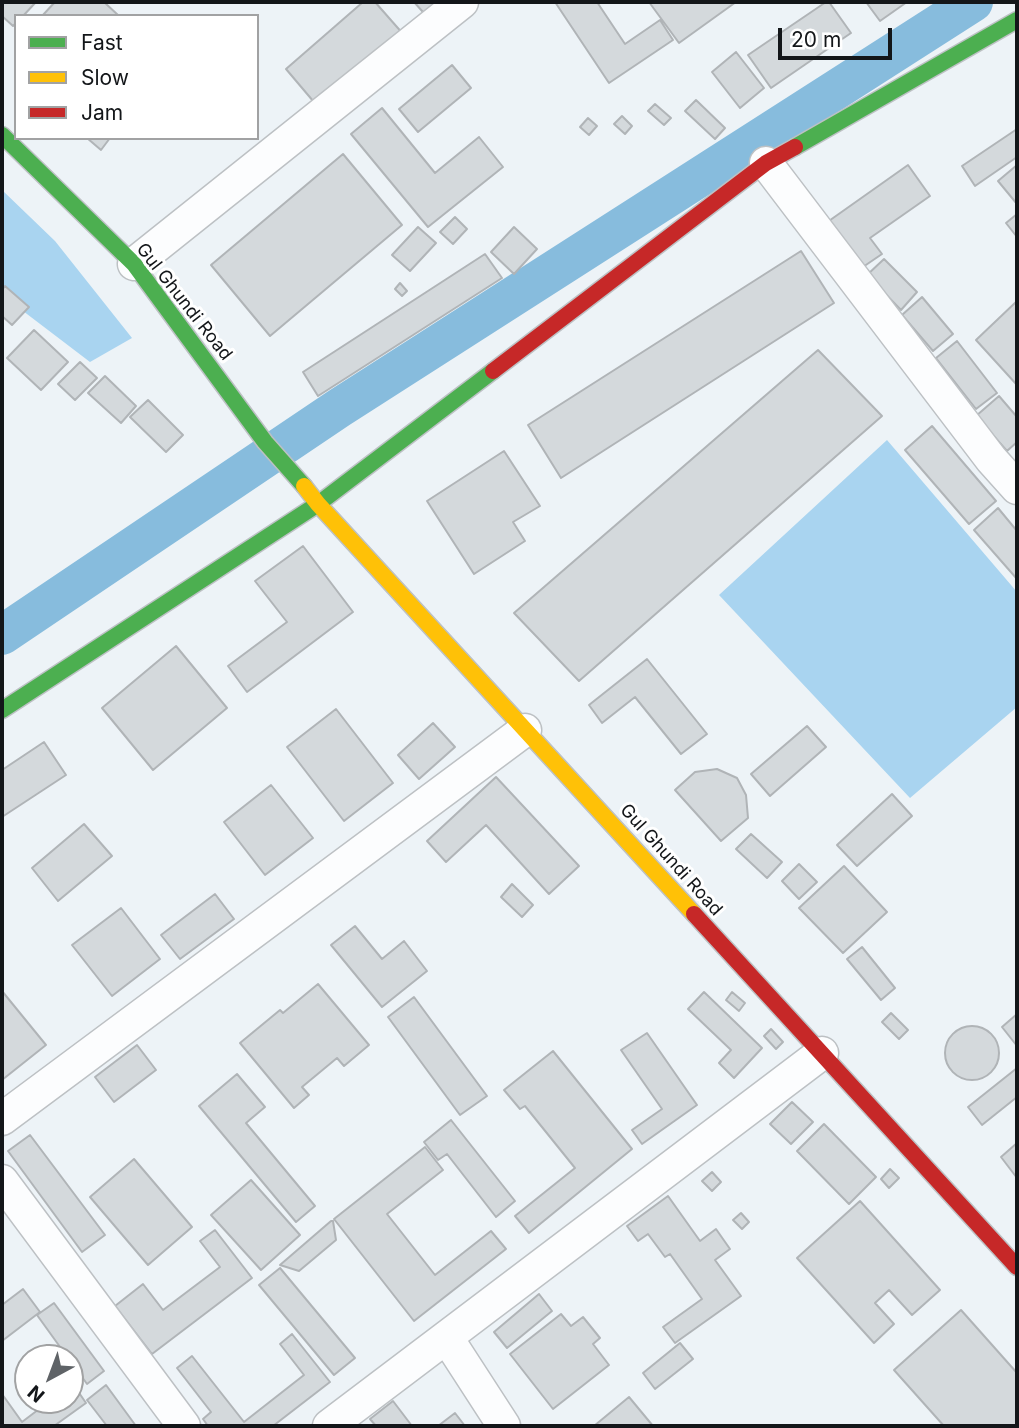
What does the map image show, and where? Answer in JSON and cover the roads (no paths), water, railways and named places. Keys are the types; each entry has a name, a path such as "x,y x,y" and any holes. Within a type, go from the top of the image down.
{"main road":[{"path":"2,709 318,504 766,163 1017,20"},
{"name":"Gul Ghundi Road","path":"2,135 134,264 265,442 318,504 1017,1267"}],"street":[{"path":"134,264 463,2"},
{"path":"766,163 991,459 1017,488"},
{"path":"2,1119 524,730"},
{"path":"329,1426 822,1054"},
{"path":"2,1181 184,1426"},
{"path":"447,1338 505,1426"}],"waterway":[{"path":"2,635 339,408 973,2"}]}
